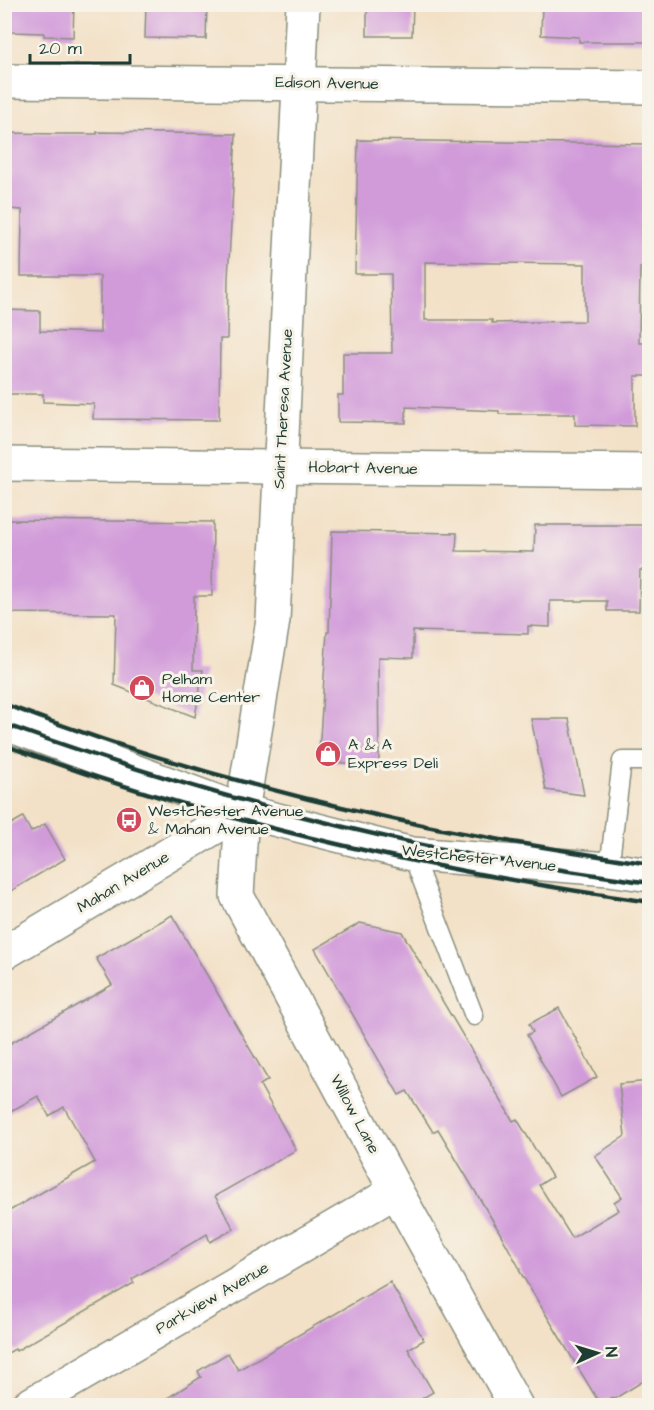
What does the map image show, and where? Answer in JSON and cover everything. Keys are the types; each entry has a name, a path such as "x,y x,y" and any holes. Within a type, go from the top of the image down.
{"street":[{"name":"Saint Theresa Avenue","path":"242,811 273,620 303,4"},
{"name":"Edison Avenue","path":"4,81 650,87"},
{"name":"Hobart Avenue","path":"4,464 650,471"},
{"name":"Westchester Avenue","path":"4,723 242,811 411,854 650,875"},
{"name":"Mahan Avenue","path":"4,953 242,811"},
{"name":"Willow Lane","path":"242,811 237,896 396,1191 516,1406"},
{"name":"Parkview Avenue","path":"28,1406 396,1191"}],"lane":[{"path":"609,870 622,761 650,761"},
{"path":"411,854 474,1016"}],"building":[{"path":"11,4 74,4 73,37 10,32"},
{"path":"146,4 207,4 206,39 145,38"},
{"path":"367,4 413,4 412,36 367,36"},
{"path":"542,4 650,4 650,42 579,42 579,37 541,35"},
{"path":"97,132 236,134 227,339 220,339 219,420 93,419 94,404 43,402 43,394 4,394 4,310 40,311 40,331 100,333 100,276 21,276 22,210 9,209 9,133 97,134"},
{"path":"358,140 650,144 650,267 640,267 639,343 650,343 650,376 635,376 635,426 575,425 575,414 499,414 499,411 406,407 406,423 338,422 338,395 343,395 343,353 392,353 391,274 355,274","holes":["425,262 585,264 585,321 492,323 492,320 425,320"]},
{"path":"4,520 213,522 212,596 194,596 193,670 203,670 195,717 114,685 116,614 4,613"},
{"path":"535,525 650,525 650,570 640,570 639,611 607,611 607,601 550,601 550,627 528,626 528,634 413,631 413,658 378,657 379,767 326,761 319,753 327,632 329,632 332,531 457,533 456,551 534,552"},
{"path":"531,719 569,719 584,795 546,790"},
{"path":"23,817 31,832 45,824 65,859 4,895 4,828"},
{"path":"172,915 268,1080 260,1085 296,1150 215,1196 234,1229 210,1242 207,1234 132,1279 134,1283 16,1351 15,1349 4,1355 4,1214 95,1162 64,1107 49,1116 38,1096 4,1115 4,1047 112,985 96,958"},
{"path":"360,923 402,932 513,1121 517,1119 552,1177 539,1185 572,1238 619,1210 614,1202 622,1197 595,1156 625,1136 619,1084 650,1081 650,1377 614,1399 612,1397 600,1404 438,1129 433,1132 407,1091 399,1095 315,949"},
{"path":"559,1008 597,1077 561,1097 527,1035 533,1032 529,1024"},
{"path":"390,1282 424,1340 408,1349 433,1392 410,1406 155,1406 201,1377 198,1371 228,1353 238,1370"}],"railway":[{"path":"4,704 138,751 321,802 472,835 650,864"},
{"path":"4,724 172,780 285,812 480,857 650,883"},
{"path":"4,745 162,798 323,841 486,875 650,902"}],"place":[{"name":"Pelham Home Center","path":"142,688"},
{"name":"A & A Express Deli","path":"328,754"},
{"name":"Westchester Avenue & Mahan Avenue","path":"129,820"}]}
